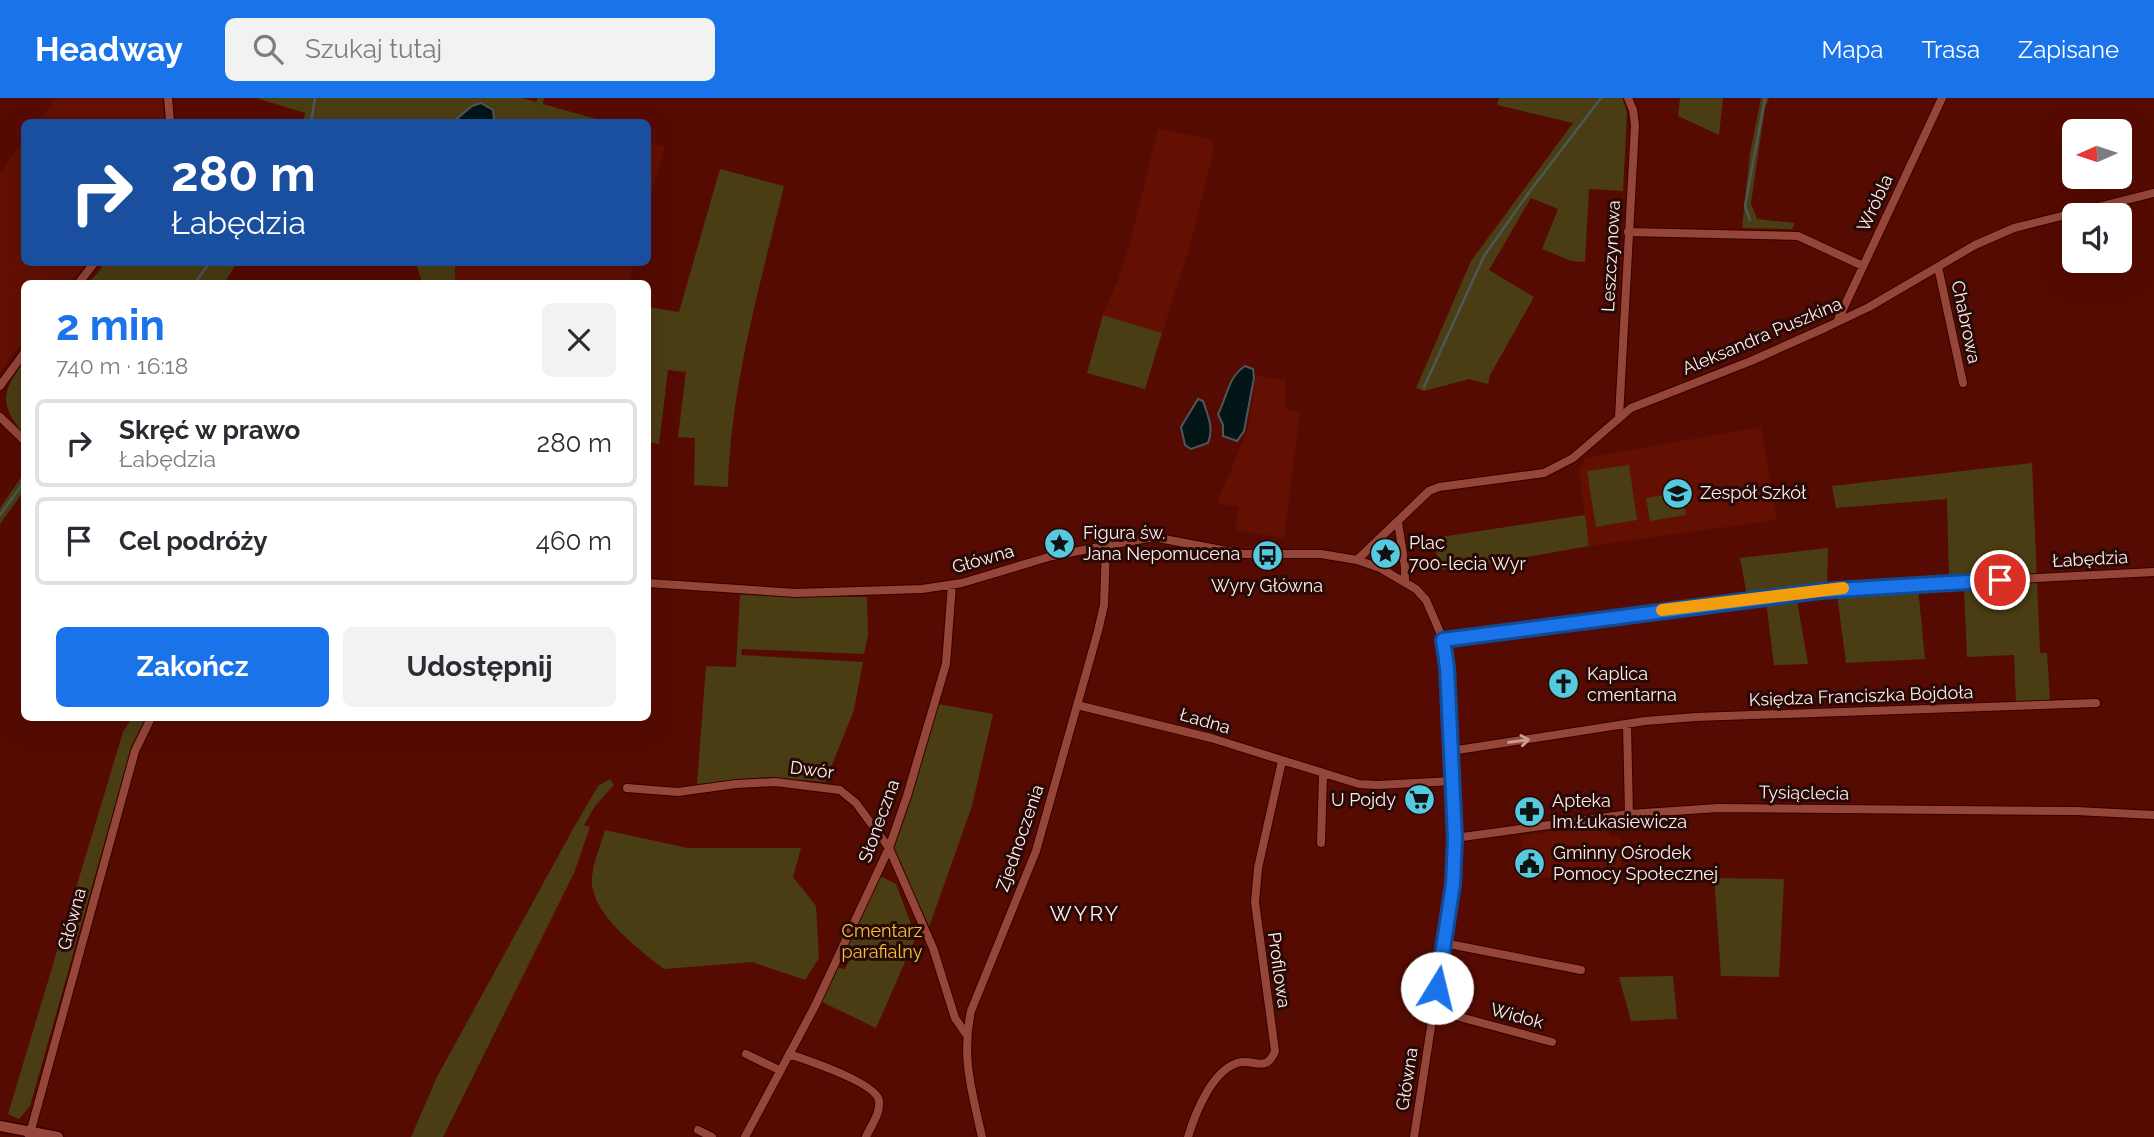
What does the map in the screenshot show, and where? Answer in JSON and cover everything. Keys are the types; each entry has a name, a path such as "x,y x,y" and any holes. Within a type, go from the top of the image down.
{"main road":[{"path":"0,1126 29,1134 58,1137"}],"street":[{"path":"168,98 170,119"},
{"name":"Leszczynowa","path":"1619,417 1635,125 1628,98"},
{"name":"Wróbla","path":"1837,322 1942,98"},
{"name":"Aleksandra Puszkina","path":"1357,560 1420,499 1439,487 1544,473 1560,467 1631,408 1751,361 1869,307 1975,245 2014,228 2154,193"},
{"path":"1628,232 1798,236 1863,265"},
{"path":"81,280 92,266"},
{"name":"Chabrowa","path":"1938,267 1964,383"},
{"path":"0,386 21,357"},
{"path":"0,417 21,437"},
{"path":"1398,522 1405,581"},
{"name":"Główna","path":"651,583 796,593 872,592 952,585 1052,556 1153,537 1243,554 1321,554 1357,560 1405,581 1426,600 1443,640 1447,667 1455,838 1453,884 1414,1137"},
{"name":"Zjednoczenia","path":"982,1137 966,1068 966,1034 971,1011 1036,851 1104,605 1107,546"},
{"name":"Łabędzia","path":"1443,640 1846,588 2154,572"},
{"name":"Słoneczna","path":"745,1137 820,995 888,848 907,796 946,664 952,585"},
{"name":"Księdza Franciszka Bojdoła","path":"1451,751 1696,717 2096,703"},
{"name":"Ładna","path":"1077,705 1199,735 1359,784 1453,781"},
{"name":"Główna","path":"29,1134 135,751 150,721"},
{"path":"1628,725 1629,814"},
{"name":"Profilowa","path":"1188,1137 1200,1102 1226,1071 1237,1063 1265,1064 1275,1051 1258,935 1255,892 1282,761"},
{"path":"1321,843 1323,774"},
{"name":"Dwór","path":"627,788 678,792 775,782 840,790 856,803 888,848 933,947 955,1018 966,1034"},
{"name":"Tysiąclecia","path":"1455,838 1629,814 1718,808 2076,811 2154,815"},
{"path":"1444,943 1581,970"},
{"name":"Widok","path":"1434,1010 1552,1042"},
{"path":"746,1054 779,1070"},
{"path":"789,1054 833,1070 875,1092 880,1101 879,1110 866,1137"},
{"path":"698,1130 712,1137"}],"shaded area":[{"path":"56,98 162,98 165,119 40,119"},
{"path":"481,103 493,110 494,119 457,119 472,106"},
{"path":"1158,129 1210,139 1214,149 1188,253 1162,333 1103,315 1129,246"},
{"path":"651,142 665,147 651,194"},
{"path":"21,144 21,266 83,266 72,280 21,280 21,345 0,372 0,173"},
{"path":"455,266 633,266 630,280 455,280"},
{"path":"1245,366 1253,369 1254,378 1244,431 1237,441 1223,436 1223,425 1218,414 1231,382"},
{"path":"1256,376 1286,380 1285,409 1300,412 1284,538 1235,530 1239,507 1217,503 1249,426"},
{"path":"1198,399 1203,401 1210,422 1210,432 1208,443 1191,449 1185,445 1181,427"},
{"name":"Zespół Szkół","path":"1761,427 1777,520 1589,546 1579,472 1585,458"},
{"path":"1608,825 1610,837 1620,837 1622,872 1522,879 1521,836"}],"green space":[{"path":"256,98 522,98 536,102 538,98 544,98 543,104 596,119 304,119 305,113"},
{"path":"1499,98 1623,98 1627,113 1623,191 1589,189 1585,262 1572,261 1542,249 1558,209 1531,198 1489,270 1534,297 1490,375 1488,384 1469,379 1424,391 1416,388 1471,261 1573,123 1497,105"},
{"path":"1680,98 1723,98 1719,135 1678,116"},
{"path":"1761,98 1769,98 1765,108 1751,203 1757,219 1795,223 1792,229 1742,228 1750,153"},
{"path":"720,169 784,186 741,373 730,449 728,487 694,485 695,438 678,437 686,372 668,370 659,444 651,443 651,307 679,312"},
{"path":"102,266 235,266 226,280 90,280"},
{"path":"417,266 455,266 455,280 421,280"},
{"path":"1103,315 1162,333 1145,389 1087,373"},
{"path":"21,366 21,431 7,406 10,382"},
{"path":"2032,463 2040,653 2047,653 2050,700 2016,703 2014,655 1967,657 1964,587 1949,580 1947,499 1836,508 1832,486"},
{"path":"1629,465 1637,520 1596,527 1587,471"},
{"path":"21,477 21,495 0,524 0,508"},
{"path":"1682,492 1686,515 1650,521 1646,498"},
{"path":"1585,515 1589,546 1439,570 1434,538"},
{"path":"1828,548 1827,587 1795,589 1808,664 1774,665 1766,601 1747,596 1740,558"},
{"path":"1918,587 1925,659 1846,663 1837,594"},
{"path":"740,595 867,597 868,635 864,654 742,649 741,655 863,662 854,710 825,782 767,777 697,785 706,666 736,667"},
{"path":"938,704 993,714 972,806 929,927 892,847"},
{"path":"130,721 144,721 132,745 30,1106 19,1119 8,1114 123,732"},
{"path":"610,779 614,785 595,806 584,825 590,827 574,873 443,1137 411,1137 437,1077 573,829 598,786"},
{"path":"605,830 688,848 801,848 793,877 816,906 819,958 805,980 752,962 664,969 618,930 607,917 593,891 595,860"},
{"name":"Cmentarz parafialny","path":"880,876 896,884 916,937 876,1028 822,1002 838,968 845,969 849,961 845,952"},
{"path":"1714,878 1784,879 1779,977 1721,976"},
{"path":"1673,976 1677,1019 1631,1021 1619,977"}],"waterway":[{"path":"312,119 315,98"},
{"path":"1424,387 1484,256 1601,98"},
{"path":"1750,220 1745,206 1765,98"},
{"path":"197,280 207,266"},
{"path":"0,515 21,486"}],"slow traffic":[{"path":"1662,610 1843,588"}],"place":[{"name":"Zespół Szkół","path":"1677,493"},
{"name":"Figura św. Jana Nepomucena","path":"1060,543"},
{"name":"Plac 700-lecia Wyr","path":"1386,553"},
{"name":"Wyry Główna","path":"1267,555"},
{"name":"Kaplica cmentarna","path":"1564,684"},
{"name":"U Pojdy","path":"1419,800"},
{"name":"Apteka Im.Łukasiewicza","path":"1529,811"},
{"name":"Gminny Ośrodek Pomocy Społecznej","path":"1530,863"}],"district":[{"name":"WYRY","path":"1085,914"}],"route":[{"path":"1437,988 1453,884 1455,838 1447,667 1443,640 1846,588 2000,580"}]}
